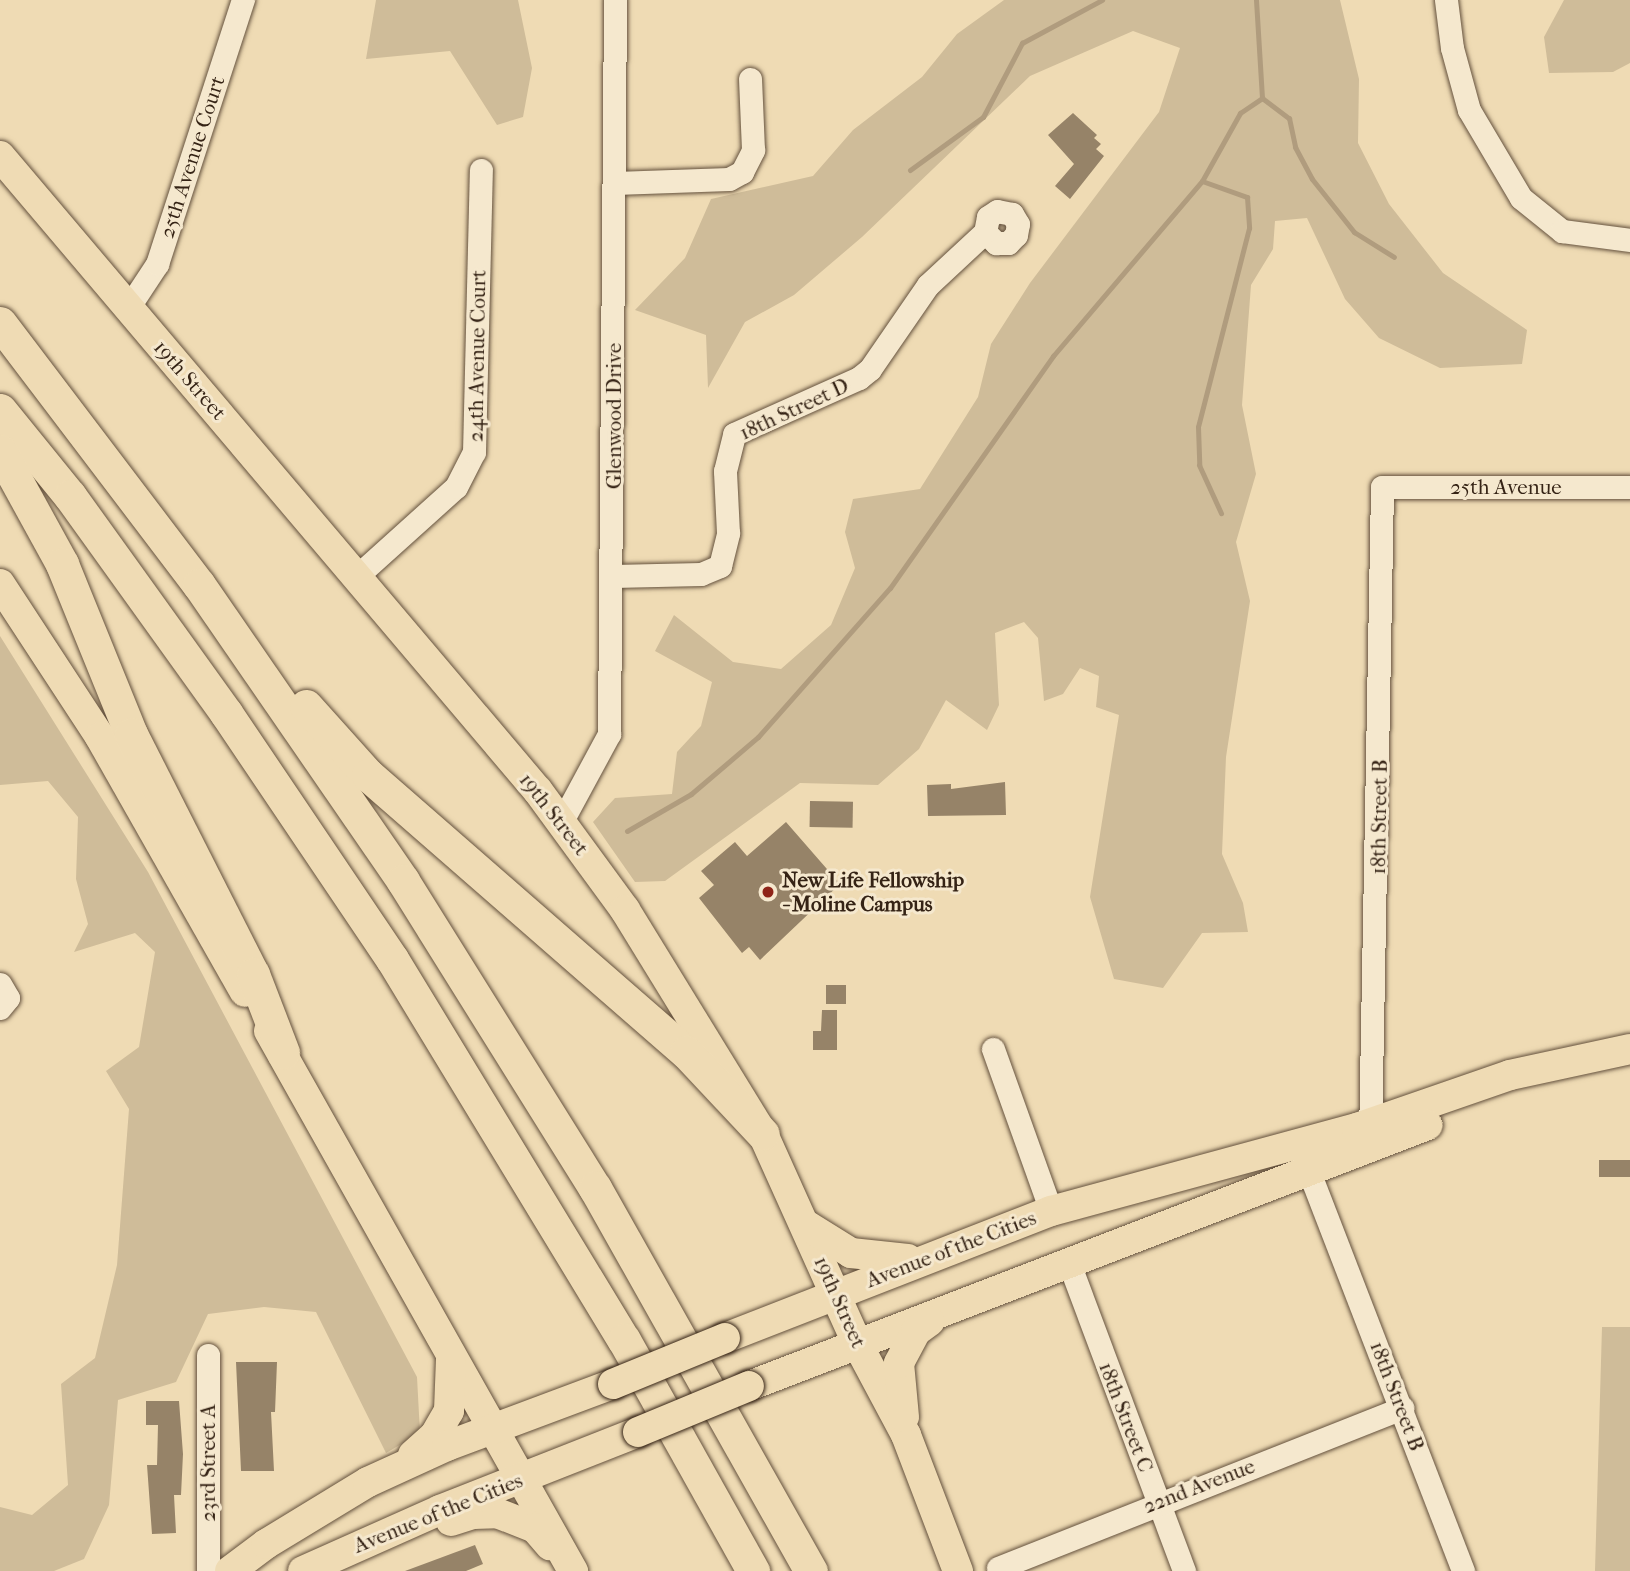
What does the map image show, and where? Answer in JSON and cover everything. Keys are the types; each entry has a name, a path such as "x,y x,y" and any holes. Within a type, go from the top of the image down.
{"highway":[{"path":"0,323 181,561 396,870 516,1060 668,1314 811,1571"},
{"path":"0,410 163,626 391,959 604,1306 753,1571"},
{"path":"0,451 62,564 131,734 253,974 283,1052"},
{"path":"181,561 368,775 483,879 656,1024 763,1134"}],"main road":[{"name":"19th Street","path":"0,156 562,821 645,940 763,1134 858,1345 906,1435 958,1571"},
{"path":"0,584 100,737 283,1052 451,1358 572,1570"},
{"name":"Avenue of the Cities","path":"230,1571 306,1518 390,1472 922,1258 1051,1211 1304,1156 1370,1135 1510,1075 1548,1070 1630,1049"},
{"name":"Avenue of the Cities","path":"303,1571 749,1386 1069,1262 1304,1156"},
{"path":"804,1223 863,1257 922,1258"},
{"path":"906,1435 899,1363 916,1331 948,1309"},
{"path":"390,1472 425,1446 449,1411 451,1358"},
{"path":"334,1571 458,1518 491,1513 535,1528 572,1570"}],"street":[{"name":"25th Avenue Court","path":"128,308 157,264 243,0"},
{"name":"Glenwood Drive","path":"562,821 609,734 613,576 615,0"},
{"path":"1446,0 1452,48 1469,110 1521,198 1562,231 1630,240"},
{"path":"615,183 729,179 741,172 754,150 750,79"},
{"name":"24th Avenue Court","path":"356,576 456,487 471,462 478,417 481,170"},
{"name":"18th Street D","path":"613,576 701,574 720,566 728,533 725,471 734,434 823,398 864,374 928,285 985,232"},
{"name":"25th Avenue","path":"1382,487 1630,488"},
{"name":"18th Street B","path":"1370,1135 1382,487"},
{"path":"0,984 8,998 0,1008"},
{"path":"993,1049 1051,1211"},
{"name":"18th Street B","path":"1304,1156 1463,1571"},
{"name":"18th Street C","path":"1069,1262 1184,1571"},
{"name":"23rd Street A","path":"208,1355 208,1571"},
{"name":"22nd Avenue","path":"998,1568 1158,1502 1402,1408"}],"shaded area":[{"path":"376,0 518,0 532,68 523,117 497,125 450,51 366,59"},
{"path":"1004,0 1340,0 1359,79 1358,143 1389,204 1443,273 1527,330 1522,364 1440,368 1379,338 1345,299 1307,218 1275,221 1273,249 1251,285 1242,405 1256,474 1236,542 1250,601 1226,757 1222,854 1243,903 1248,932 1202,933 1163,988 1114,979 1090,897 1119,715 1096,707 1099,676 1080,668 1063,694 1044,701 1038,638 1024,622 995,633 999,705 987,730 946,700 919,749 878,785 800,783 665,881 635,882 593,822 615,798 672,794 677,752 701,726 712,682 655,651 674,615 733,662 781,669 831,625 855,568 845,532 853,499 920,489 978,397 991,344 1030,283 1159,112 1180,48 1133,31 1030,76 862,237 794,295 745,322 708,388 706,335 635,310 685,258 711,199 813,176 853,130 922,77 957,34"},
{"path":"1564,0 1630,0 1630,63 1613,72 1549,73 1544,37"},
{"path":"0,636 148,872 417,1377 420,1433 386,1453 316,1312 264,1307 208,1314 176,1382 118,1400 109,1505 84,1559 54,1571 0,1571 0,1507 32,1515 68,1485 61,1384 95,1358 117,1265 129,1109 106,1071 139,1047 155,952 135,933 74,952 88,924 76,879 78,817 48,781 0,785"},
{"path":"1602,1327 1630,1327 1630,1571 1595,1571"}],"building":[{"path":"1073,113 1097,135 1094,138 1101,144 1096,149 1104,156 1070,199 1055,186 1074,164 1048,135"},
{"path":"1005,782 1006,815 928,816 927,785 951,784 951,789"},
{"path":"810,801 853,802 853,828 810,827"},
{"name":"New Life Fellowship - Moline Campus","path":"786,822 840,884 760,960 749,947 742,953 699,898 714,885 701,871 735,842 747,856"},
{"path":"826,985 846,985 846,1004 826,1004"},
{"path":"822,1010 837,1010 837,1050 813,1050 813,1031 821,1031"},
{"path":"1599,1160 1630,1160 1630,1177 1599,1177"},
{"path":"236,1362 277,1362 275,1412 271,1412 274,1471 241,1471"},
{"path":"146,1401 179,1401 183,1454 181,1495 174,1495 176,1533 152,1534 147,1465 157,1465 158,1425 146,1425"},
{"path":"475,1545 483,1564 466,1571 405,1571"}],"waterway":[{"path":"910,170 983,117 1022,43 1102,0"},
{"path":"627,831 691,794 758,737 890,588 1053,356 1202,181 1240,113 1262,98 1256,0"},
{"path":"1262,98 1289,118 1295,147 1312,179 1354,232 1394,257"},
{"path":"1202,181 1247,197 1249,228 1198,427 1199,465 1221,513"}],"place":[{"name":"New Life Fellowship - Moline Campus","path":"768,892"}]}
